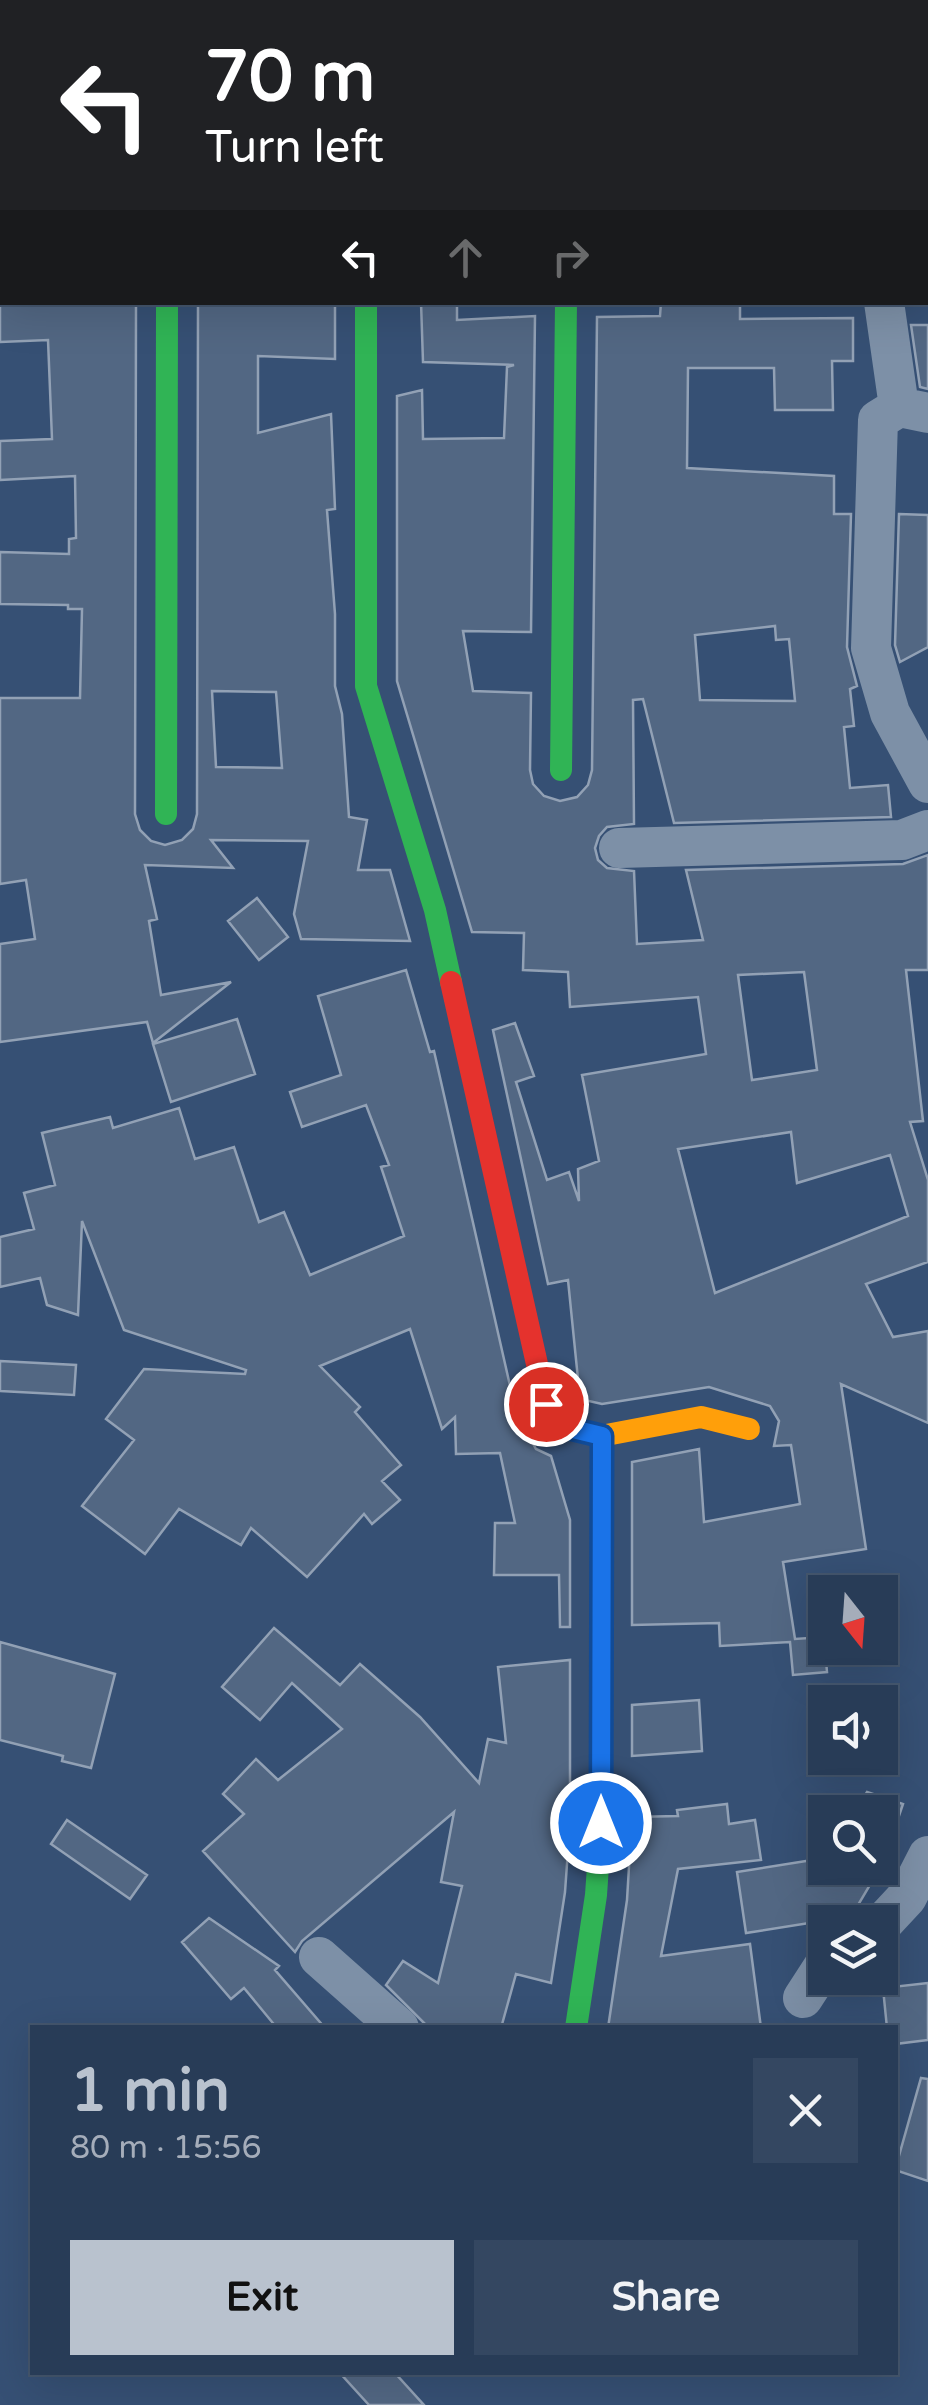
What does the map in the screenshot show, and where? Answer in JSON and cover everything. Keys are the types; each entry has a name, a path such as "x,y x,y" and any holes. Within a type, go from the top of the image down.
{"street":[{"path":"166,814 167,305"},
{"path":"366,305 366,686 435,910 546,1404 556,1425 602,1436 701,1417 749,1429"},
{"path":"561,770 566,305"},
{"path":"885,305 914,410 878,420 872,648 890,712 928,784"},
{"path":"619,848 902,840 928,830"},
{"path":"576,2025 596,1895 601,1823 602,1436"},
{"path":"898,1907 928,1856"},
{"path":"319,1957 396,2025"}],"building":[{"path":"0,305 136,305 135,814 140,830 151,841 165,845 182,840 193,829 197,814 198,305 335,305 335,359 258,356 258,433 331,414 335,509 327,510 335,614 335,686 342,714 349,817 367,820 358,870 390,870 410,941 301,939 294,914 308,841 211,840 233,868 145,865 157,919 149,921 161,995 231,982 153,1043 147,1022 0,1042 0,944 35,939 26,880 0,884 0,698 80,698 82,609 68,609 68,605 0,604 0,552 69,554 69,539 76,538 75,476 0,480 0,441 52,439 48,340 0,342","holes":["212,691 276,692 282,768 216,767"]},
{"path":"421,305 457,305 457,320 535,316 531,632 463,631 473,691 531,693 533,784 544,796 560,801 577,797 588,785 592,770 597,317 660,316 661,305 740,305 740,319 853,318 853,361 832,361 833,410 775,410 774,368 688,368 687,468 834,476 834,514 851,514 847,647 857,686 850,689 854,726 844,727 850,788 888,785 891,817 674,823 643,699 633,700 634,824 607,827 595,848 598,860 607,868 634,871 637,944 703,940 686,870 903,864 928,855 928,970 906,970 923,1121 910,1122 928,1180 928,1262 866,1284 893,1337 928,1331 928,1423 841,1384 866,1549 783,1562 795,1639 808,1638 808,1665 826,1665 827,1672 793,1675 790,1642 720,1646 719,1623 632,1625 632,1462 699,1449 704,1522 800,1504 791,1445 774,1446 779,1421 770,1406 709,1387 602,1404 580,1399 568,1280 548,1284 493,1030 515,1023 534,1076 516,1082 547,1180 569,1172 579,1201 578,1169 599,1161 582,1075 706,1054 698,997 570,1007 568,972 523,970 524,933 472,932 397,681 397,396 422,390 423,439 504,438 507,367 514,365 423,362","holes":["775,626 776,640 789,639 795,701 700,700 695,635","804,972 817,1070 752,1080 738,975","791,1132 797,1183 890,1155 908,1216 715,1293 678,1149"]},
{"path":"911,325 928,325 928,389 920,387"},
{"path":"899,514 928,515 928,647 900,662 895,645"},
{"path":"257,898 288,937 259,960 228,921"},
{"path":"406,970 430,1052 434,1051 516,1412 536,1449 551,1456 570,1520 570,1627 560,1627 559,1575 494,1575 495,1523 515,1523 500,1453 456,1454 455,1417 442,1429 410,1329 320,1366 360,1407 355,1412 401,1465 382,1481 400,1500 372,1524 364,1514 307,1577 251,1528 241,1545 179,1509 145,1554 82,1506 134,1440 106,1419 144,1369 245,1374 246,1370 124,1330 82,1221 78,1315 47,1305 40,1278 0,1287 0,1237 34,1229 24,1193 55,1185 42,1133 110,1117 113,1128 179,1108 195,1159 234,1147 259,1222 284,1212 310,1275 404,1236 381,1167 389,1165 366,1105 302,1127 290,1092 341,1075 318,996"},
{"path":"237,1019 255,1074 171,1102 153,1044"},
{"path":"0,1361 76,1365 74,1395 0,1391"},
{"path":"274,1628 340,1685 360,1664 420,1717 479,1783 488,1739 506,1743 498,1667 570,1660 570,1822 565,1892 551,1983 516,1974 502,2025 426,2025 386,1985 403,1961 438,1983 462,1886 441,1882 454,1812 302,1941 295,1952 203,1851 244,1814 223,1794 256,1759 278,1780 342,1729 292,1683 260,1720 222,1687"},
{"path":"0,1642 115,1674 91,1768 62,1761 63,1756 0,1740"},
{"path":"699,1700 702,1751 632,1756 632,1705"},
{"path":"727,1804 729,1824 755,1820 761,1860 678,1869 661,1956 750,1944 761,2025 608,2025 627,1900 632,1817 678,1816 677,1810"},
{"path":"67,1820 147,1875 130,1899 51,1844"},
{"path":"808,1861 808,1885 870,1885 858,1905 808,1905 808,1923 746,1933 737,1872"},
{"path":"209,1918 279,1966 275,1970 322,2025 275,2025 244,1988 231,1999 182,1942"},
{"path":"928,1983 928,2040 898,2044 898,2025 887,2025 884,1995 898,1995 898,1986"},
{"path":"921,2078 928,2079 928,2181 898,2171"},
{"path":"342,2375 397,2375 424,2405 369,2405"}],"traffic: fast":[{"path":"166,814 167,305"},
{"path":"366,305 366,686 435,910 451,982"},
{"path":"561,770 566,305"},
{"path":"576,2025 596,1895 601,1823 601,1436"}],"traffic: slow":[{"path":"585,1432 601,1436 701,1417 749,1429"}],"traffic: jam":[{"path":"451,982 546,1404 556,1425 585,1432"}],"route":[{"path":"546,1404 556,1425 602,1436 601,1823"}]}
